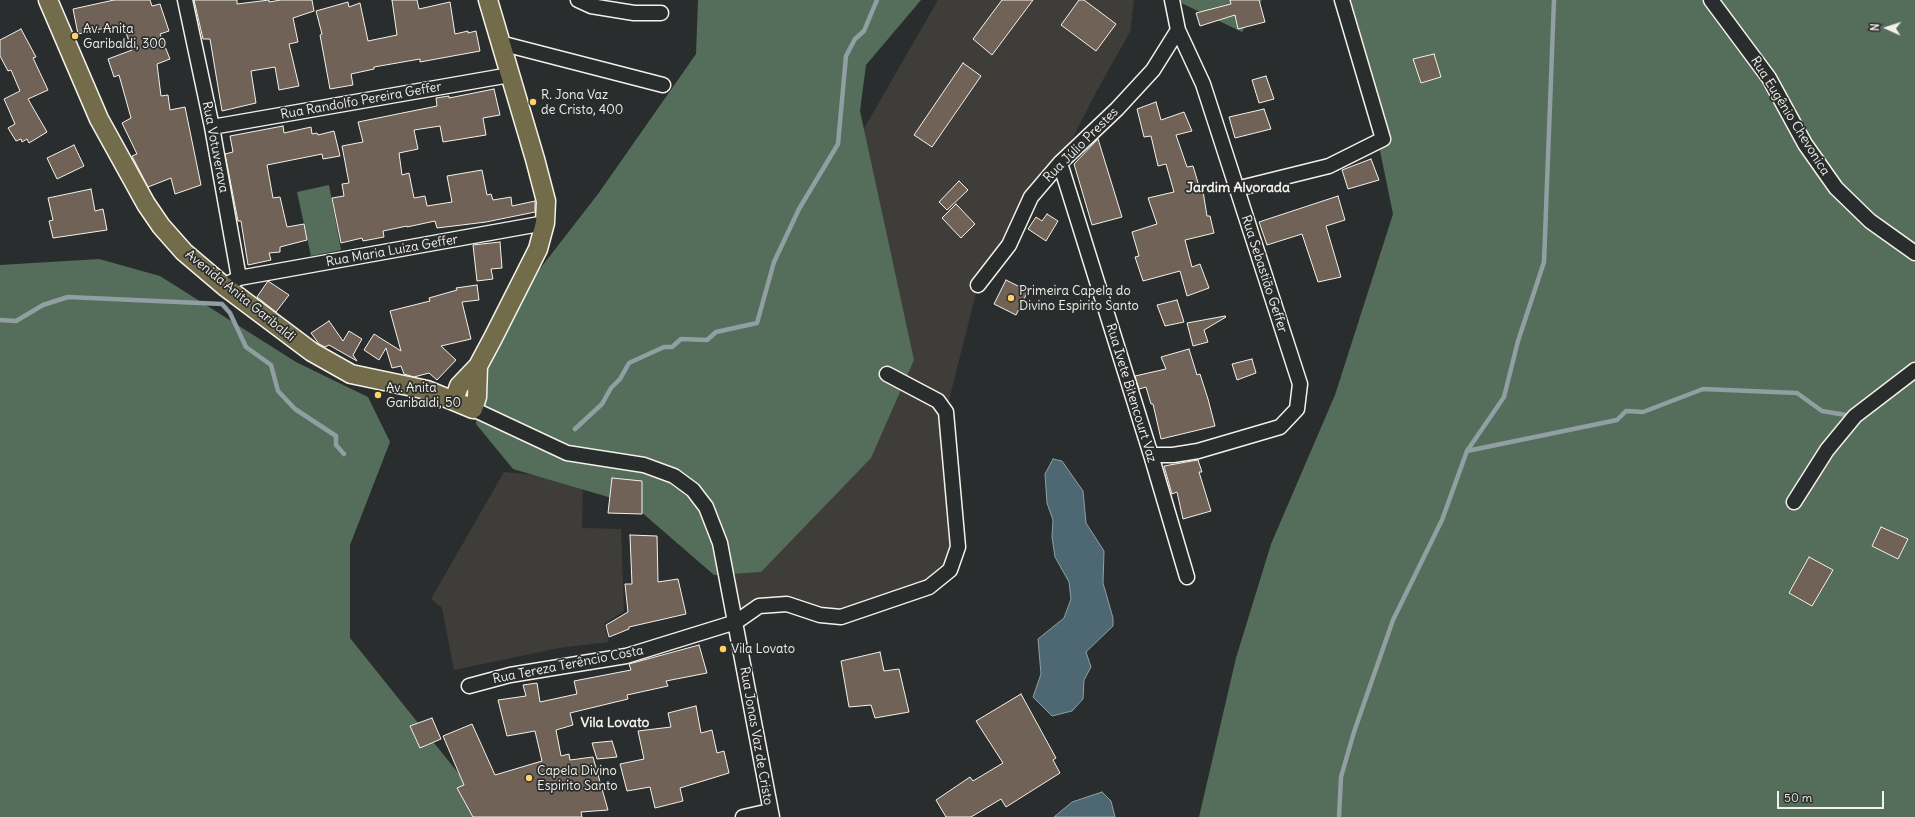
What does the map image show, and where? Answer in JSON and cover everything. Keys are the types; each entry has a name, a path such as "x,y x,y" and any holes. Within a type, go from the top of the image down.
{"main road":[{"name":"Avenida Anita Garibaldi","path":"48,0 99,119 146,204 161,226 184,252 232,282 312,352 351,374 427,390 454,400 472,410"},
{"path":"454,400 459,386 478,366 538,249 545,223 544,194 536,159 500,44 488,0"},
{"path":"472,410 476,397 478,366"}],"street":[{"name":"Rua Votuverava","path":"185,0 212,127 232,282"},
{"path":"578,0 591,6 634,13 661,13"},
{"name":"Rua Sebastião Geffer","path":"1151,455 1173,455 1198,451 1280,427 1297,409 1300,384 1203,84 1178,30 1172,0"},
{"path":"1236,189 1329,166 1383,138 1342,0"},
{"name":"Rua Eugênio Chevonica","path":"1711,0 1769,78 1805,144 1836,188 1870,221 1915,253"},
{"name":"Rua Júlio Prestes","path":"978,285 1009,245 1031,198 1060,163 1117,109 1153,70 1178,30"},
{"path":"500,44 663,85"},
{"name":"Rua Randolfo Pereira Geffer","path":"212,127 510,75"},
{"name":"Rua Ivete Bitencourt Vaz","path":"1060,163 1151,455 1187,577"},
{"name":"Rua Maria Luiza Geffer","path":"232,282 545,223"},
{"path":"1794,502 1827,450 1855,416 1915,370"},
{"name":"Rua Tereza Terêncio Costa","path":"468,686 510,676 626,656 736,622 759,606 787,604 820,615 841,617 929,587 950,570 958,547 946,412 938,400 887,374"},
{"name":"Rua Jonas Vaz de Cristo","path":"472,410 567,453 644,465 674,476 693,490 706,507 720,542 771,814"},
{"path":"743,817 771,814"}],"shaded area":[{"path":"938,0 1134,0 1130,32 1095,94 1060,163 978,285 946,412 958,547 929,587 841,617 759,606 736,622 693,490 771,290"},
{"path":"504,472 583,480 582,528 621,529 624,611 604,624 609,642 559,648 454,670 442,608 431,599"}],"green space":[{"path":"698,0 921,0 866,65 860,111 914,360 871,458 761,572 714,575 632,504 513,469 476,424 483,342 598,194 696,54"},
{"path":"1175,0 1262,0 1242,32"},
{"path":"1342,0 1915,0 1915,817 1199,817 1236,658 1271,544 1335,395 1393,214 1353,19"},
{"path":"329,185 341,250 311,256 297,192"},
{"path":"99,259 160,276 296,362 368,397 390,442 350,545 350,638 459,774 484,817 0,817 0,265"}],"water":[{"path":"1053,459 1062,461 1083,491 1086,523 1104,551 1103,583 1113,618 1113,626 1086,652 1091,667 1084,680 1083,699 1072,711 1052,716 1033,697 1041,674 1038,639 1064,618 1071,599 1069,582 1055,557 1052,537 1053,520 1047,503 1045,474"},
{"path":"1102,792 1111,801 1115,817 1054,817 1072,802"}],"building":[{"path":"114,0 150,0 152,6 160,4 169,31 160,34 170,59 157,64 161,96 168,95 170,110 185,107 201,185 175,194 171,178 148,187 132,156 137,154 122,123 131,118 119,75 114,77 108,59 132,50 123,24 78,34 73,9"},
{"path":"194,0 237,0 237,4 269,0 269,2 281,0 312,0 314,11 293,18 298,42 289,44 299,86 279,90 275,67 251,71 256,103 222,111 210,39 203,39"},
{"path":"392,0 417,0 419,9 450,2 455,34 476,31 480,51 420,62 420,59 374,67 374,69 351,74 353,85 330,89 320,35 322,34 316,11 348,2 349,7 360,3 368,41 397,35"},
{"path":"1002,0 1033,0 992,55 973,39"},
{"path":"1079,0 1084,0 1116,24 1096,51 1061,25"},
{"path":"1230,0 1259,0 1265,22 1238,29 1235,15 1200,26 1196,13 1231,4"},
{"path":"21,29 36,57 33,58 48,90 28,99 47,132 29,143 27,139 22,142 21,139 16,141 8,128 15,124 4,99 20,91 11,70 8,71 0,56 0,40"},
{"path":"1434,54 1441,77 1421,83 1413,59"},
{"path":"963,63 981,76 932,147 914,135"},
{"path":"1266,76 1274,99 1259,103 1252,80"},
{"path":"494,89 500,115 483,118 486,135 443,142 440,126 414,130 418,149 399,153 402,175 409,173 414,198 425,196 427,206 452,202 447,176 482,170 487,195 491,194 493,200 511,197 512,206 535,201 535,212 486,222 437,228 435,221 383,231 384,237 363,241 362,238 341,243 332,198 344,196 342,184 349,183 342,146 363,142 358,122 437,106 436,98 449,96 449,98"},
{"path":"1156,102 1161,120 1184,112 1192,131 1176,135 1187,167 1193,166 1199,186 1202,185 1207,216 1210,216 1214,233 1185,240 1192,267 1200,264 1209,288 1187,296 1180,271 1143,281 1135,257 1139,256 1132,232 1157,224 1148,198 1174,192 1166,164 1158,166 1151,136 1144,137 1137,109"},
{"path":"1264,109 1271,129 1235,138 1229,117"},
{"path":"283,126 284,133 311,127 312,134 317,133 318,135 334,131 340,156 323,159 322,154 267,165 273,198 280,197 287,227 304,224 307,240 280,247 280,252 269,253 271,260 248,265 241,221 238,221 225,154 233,152 230,136"},
{"path":"1098,139 1122,217 1092,225 1074,164"},
{"path":"74,145 84,166 57,179 47,158"},
{"path":"1371,159 1379,180 1348,189 1342,170"},
{"path":"959,181 968,190 947,210 939,202"},
{"path":"91,189 95,211 103,209 107,230 53,238 49,221 53,220 48,198"},
{"path":"1338,196 1345,220 1326,226 1341,277 1318,282 1302,234 1267,245 1259,222"},
{"path":"956,204 975,224 961,238 942,218"},
{"path":"1047,214 1058,221 1046,241 1028,229 1036,217 1042,221"},
{"path":"500,242 502,268 491,269 493,279 477,281 473,245"},
{"name":"Primeira Capela do Divino Espirito Santo","path":"1006,280 1028,291 1016,315 994,304"},
{"path":"268,281 289,295 276,312 257,297"},
{"path":"477,285 479,300 462,302 471,339 441,346 456,360 437,380 429,373 414,377 404,374 401,366 392,368 386,348 379,360 364,350 374,334 401,351 390,311 430,301 429,298 457,290 456,288"},
{"path":"1177,300 1184,322 1165,326 1157,305"},
{"path":"1226,317 1204,330 1208,342 1193,346 1187,323"},
{"path":"329,321 343,341 349,331 362,339 353,355 357,361 329,345 325,347 319,344 311,333"},
{"path":"1189,349 1197,375 1200,374 1215,426 1161,439 1153,404 1151,404 1146,387 1139,389 1135,376 1166,369 1161,357"},
{"path":"1252,359 1256,373 1237,380 1232,364"},
{"path":"1198,460 1202,472 1199,472 1211,511 1183,519 1177,492 1172,494 1164,466"},
{"path":"612,478 642,481 642,514 608,513"},
{"path":"1881,527 1908,539 1898,559 1872,546"},
{"path":"630,535 657,536 658,582 678,579 686,614 629,627 629,629 609,637 606,625 628,612 625,584 632,584"},
{"path":"1809,557 1833,570 1812,606 1789,593"},
{"path":"699,645 707,673 666,681 668,686 627,695 628,699 570,713 573,725 556,730 561,756 569,754 570,760 593,757 608,810 581,812 582,817 473,817 457,788 464,785 443,736 472,724 495,775 542,761 535,731 507,736 498,700 526,696 523,685 537,683 540,702 577,694 574,681 631,670 629,664"},
{"path":"880,652 884,671 899,669 909,712 875,718 871,705 849,707 841,661"},
{"path":"1021,694 1056,758 1053,760 1060,773 1006,807 1001,799 971,817 946,817 936,800 970,777 973,781 1003,763 976,721"},
{"path":"696,706 701,733 712,730 717,753 724,751 729,773 680,788 683,801 655,808 650,787 627,791 620,764 644,759 638,731 671,727 668,713"},
{"path":"432,718 441,739 420,748 410,726"},
{"path":"612,741 617,757 597,759 592,743"}],"waterway":[{"path":"575,429 602,404 611,388 620,379 629,363 664,347 672,347 681,339 707,340 716,332 757,323 774,262 799,209 838,144 846,56 855,39 864,31 877,0"},
{"path":"1339,817 1341,777 1354,732 1393,620 1442,520 1467,451 1504,397 1518,341 1544,262 1554,0"},
{"path":"0,320 16,321 43,305 68,297 222,304 230,313 246,347 271,365 278,391 295,409 336,436 336,445 344,454"},
{"path":"1467,451 1617,420 1626,411 1643,412 1703,389 1797,393 1822,411 1852,416"}],"place":[{"name":"Av. Anita Garibaldi, 300","path":"75,36"},
{"name":"R. Jona Vaz de Cristo, 400","path":"533,102"},
{"name":"Primeira Capela do Divino Espirito Santo","path":"1011,298"},
{"name":"Av. Anita Garibaldi, 50","path":"378,395"},
{"name":"Vila Lovato","path":"723,649"},
{"name":"Capela Divino Espirito Santo","path":"529,778"}],"district":[{"name":"Jardim Alvorada","path":"1238,188"},
{"name":"Vila Lovato","path":"615,723"}]}
